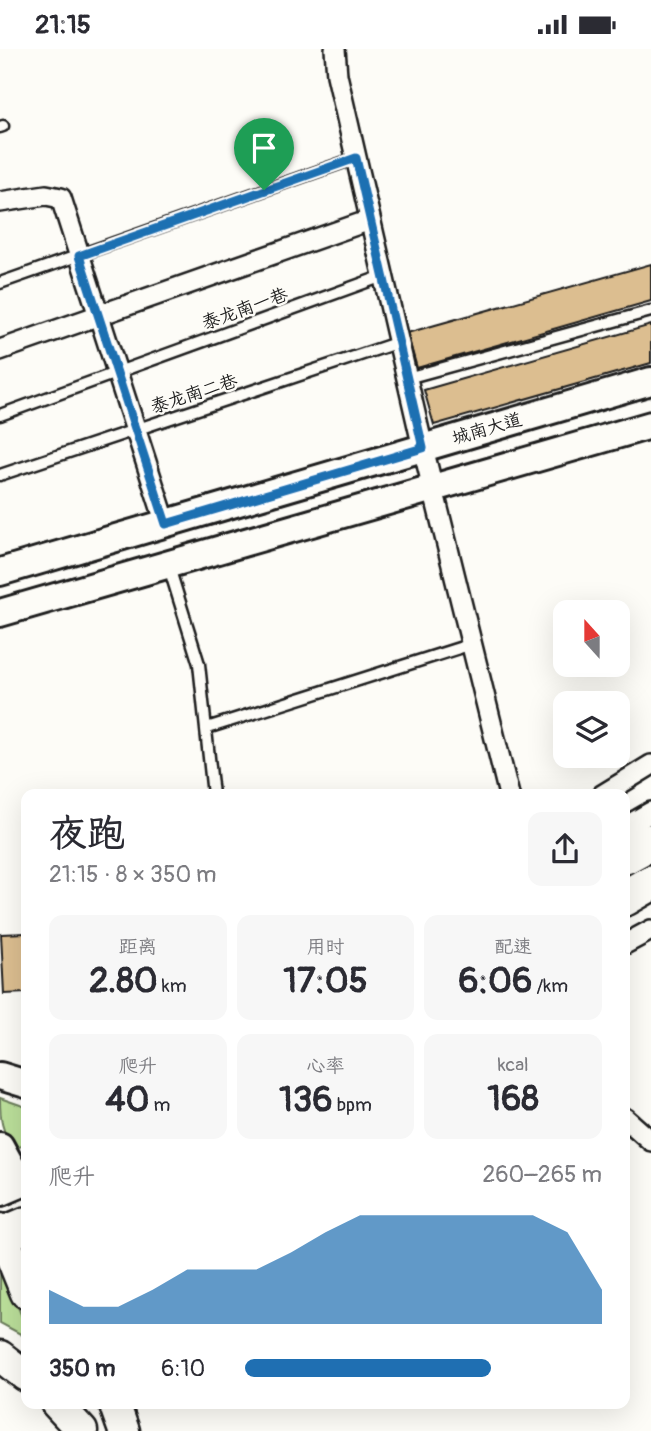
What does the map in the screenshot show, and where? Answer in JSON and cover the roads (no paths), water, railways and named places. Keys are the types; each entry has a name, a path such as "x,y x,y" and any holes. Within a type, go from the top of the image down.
{"highway":[{"path":"630,853 651,842"},
{"path":"630,895 651,883"}],"main road":[{"name":"城南大道","path":"0,571 651,381"},
{"path":"0,613 651,425"},
{"path":"0,1076 21,1082"},
{"path":"0,1146 18,1186"},
{"path":"7,1231 21,1277"},
{"path":"0,1356 21,1372"},
{"path":"62,1409 83,1431"},
{"path":"74,1409 83,1431"},
{"path":"117,1409 127,1431"},
{"path":"127,1431 129,1409"}],"street":[{"path":"335,49 337,75 423,448 508,789"},
{"path":"0,202 47,195 61,198 166,524"},
{"path":"0,351 370,220"},
{"path":"612,789 651,765"},
{"path":"630,824 651,812"},
{"path":"630,941 651,930"},
{"path":"630,1122 651,1141"}],"lane":[{"path":"0,283 356,158"},
{"name":"泰龙南一巷","path":"0,415 383,276"},
{"path":"407,379 651,311"},
{"name":"泰龙南二巷","path":"0,475 399,342"},
{"path":"168,564 200,664 212,789"},
{"path":"206,728 472,644"}]}
